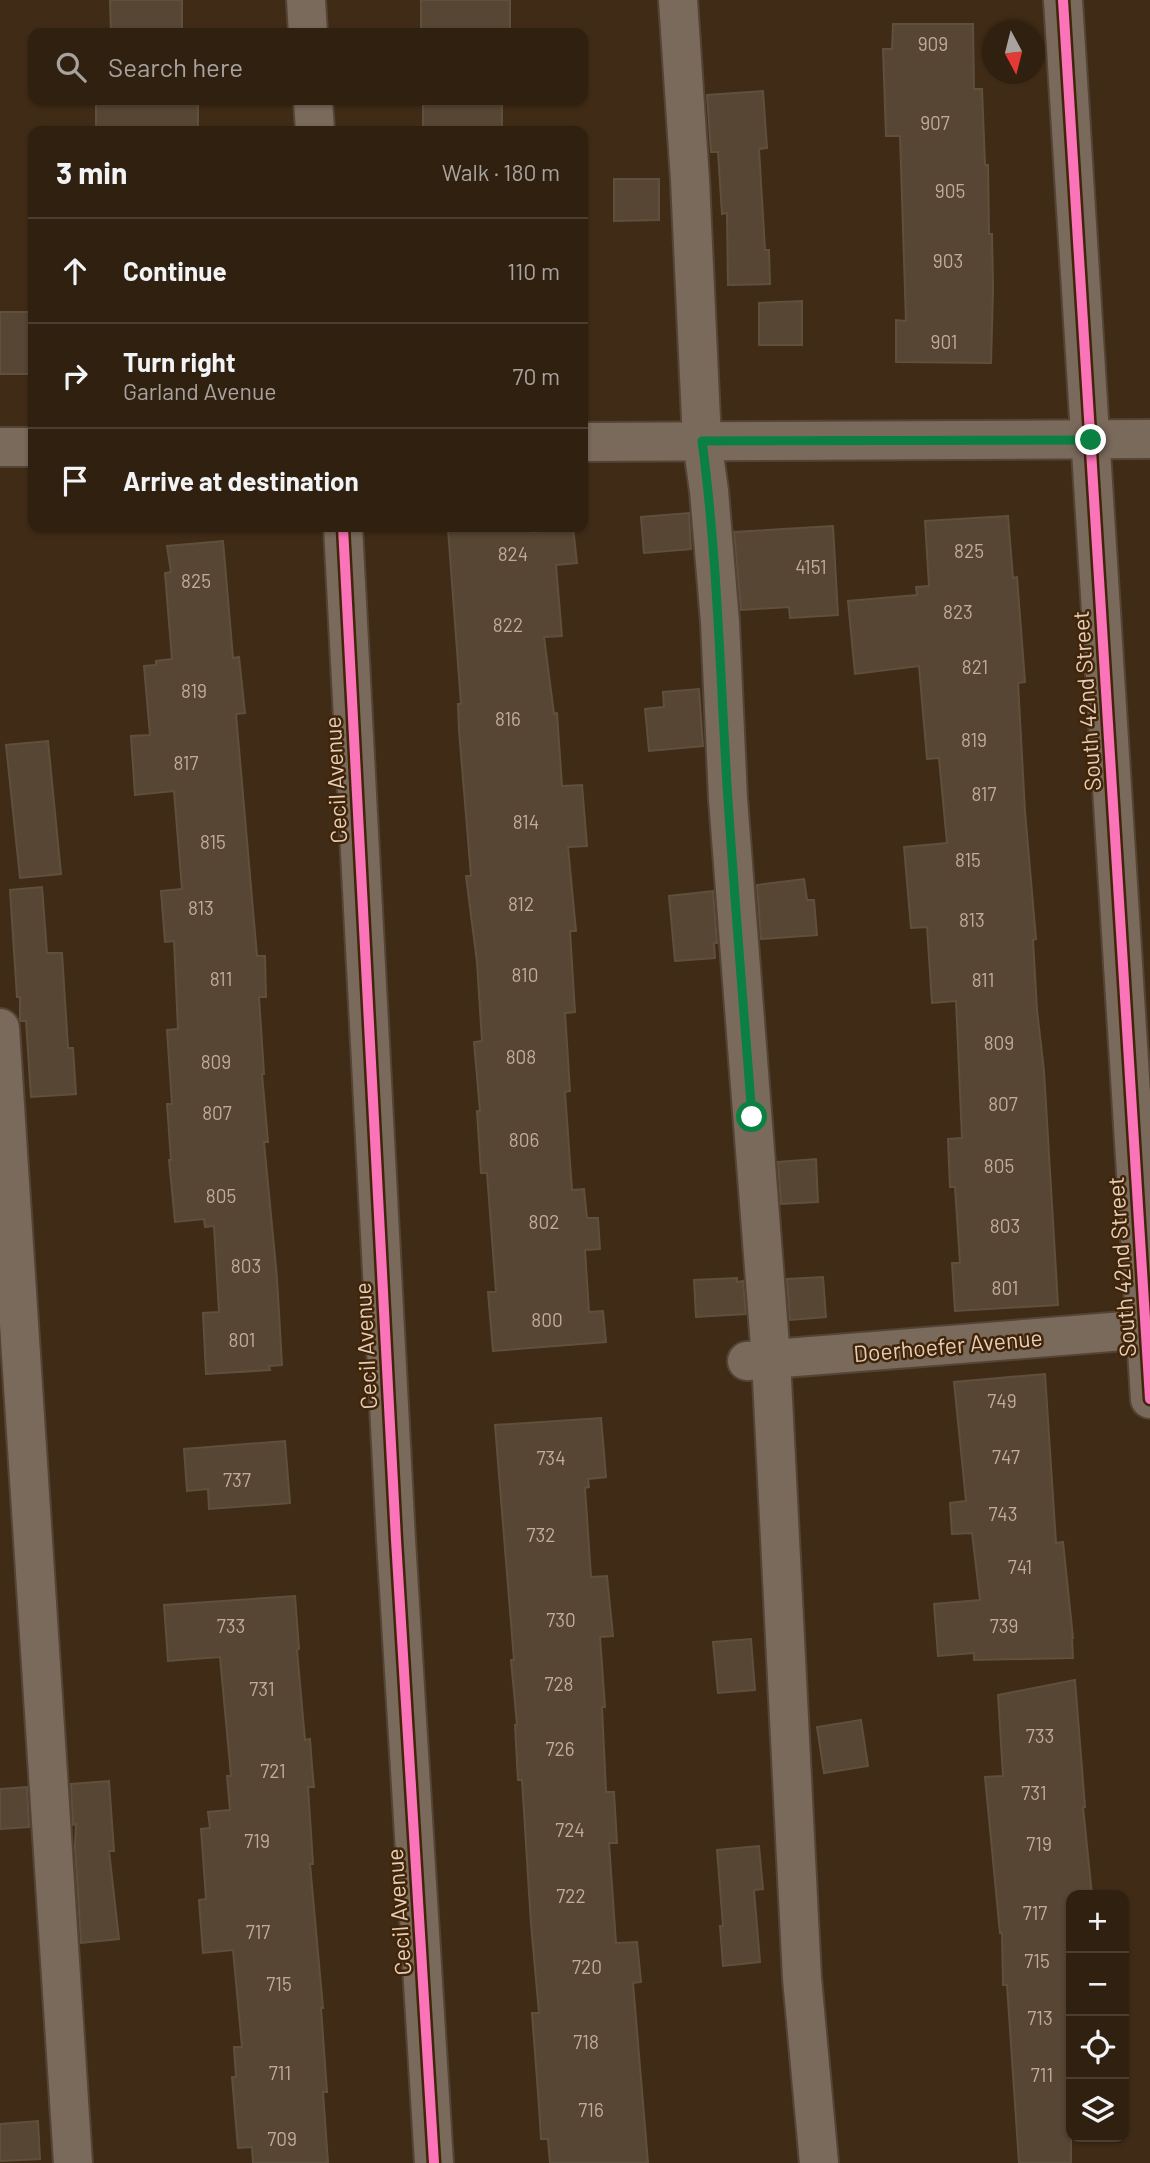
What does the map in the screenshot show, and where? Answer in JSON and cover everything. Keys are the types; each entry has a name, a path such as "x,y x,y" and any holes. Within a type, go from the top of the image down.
{"street":[{"path":"306,0 308,28"},
{"path":"678,0 690,180 702,441 720,622 759,1360 802,1978 819,2163"},
{"name":"South 42nd Street","path":"1063,0 1148,1329 1150,1399"},
{"path":"313,105 315,126"},
{"path":"588,442 1150,439"},
{"path":"0,447 28,447"},
{"name":"Cecil Avenue","path":"343,532 396,1540 434,2163"},
{"path":"0,1028 13,1417 73,2163"},
{"name":"Doerhoefer Avenue","path":"759,1360 1148,1329"}],"building":[{"path":"110,0 182,0 182,28 111,28"},
{"path":"421,0 510,0 510,28 421,28"},
{"path":"893,24 973,24 974,89 982,89 985,165 988,165 989,234 992,234 991,363 896,362 896,320 906,321 900,136 886,136 883,49 892,49"},
{"path":"763,91 767,148 759,149 765,250 769,250 770,284 728,285 727,213 722,214 718,152 711,152 707,95"},
{"path":"96,105 198,105 198,126 96,126"},
{"path":"423,105 502,105 502,126 423,126"},
{"path":"614,179 659,179 659,220 614,221"},
{"path":"802,301 802,345 759,345 759,303"},
{"path":"0,312 28,312 28,374 0,374"},
{"path":"689,513 691,549 644,553 641,517"},
{"path":"1008,516 1013,578 1017,577 1025,682 1018,683 1058,1305 955,1311 952,1263 960,1263 955,1187 950,1187 948,1139 962,1138 956,1001 932,1003 927,927 911,928 904,847 947,843 939,758 927,759 919,666 855,674 848,601 917,595 916,587 929,586 925,521"},
{"path":"833,526 838,615 790,618 789,607 741,610 734,532"},
{"path":"448,532 574,532 577,563 556,565 562,636 544,637 554,714 557,713 562,786 582,785 587,846 568,847 576,931 570,931 575,1012 565,1013 570,1091 565,1092 572,1190 584,1189 587,1218 598,1218 600,1249 585,1250 589,1312 603,1311 606,1342 493,1351 488,1292 496,1292 487,1173 481,1173 477,1111 480,1111 474,1042 482,1041 477,962 466,876 471,876 459,730 458,704 461,704"},
{"path":"223,541 233,658 239,657 245,713 236,714 257,956 265,956 266,997 259,997 268,1142 264,1142 282,1365 269,1366 270,1370 206,1374 203,1313 219,1312 214,1226 205,1227 204,1219 175,1222 169,1160 167,1104 172,1104 167,1030 178,1029 174,941 165,942 161,891 182,889 174,791 135,795 131,736 150,735 144,666 172,659 165,573 171,572 167,546"},
{"path":"699,689 703,746 649,751 645,709 664,707 663,692"},
{"path":"48,741 61,874 20,878 6,745"},
{"path":"804,879 807,900 814,900 817,935 761,939 757,885"},
{"path":"42,887 47,953 62,953 68,1048 73,1048 76,1094 31,1097 26,1021 20,1021 20,997 17,997 10,890"},
{"path":"713,891 717,943 714,943 715,958 675,961 669,896"},
{"path":"816,1159 818,1202 781,1204 778,1162"},
{"path":"823,1277 826,1317 790,1320 787,1279"},
{"path":"737,1278 737,1282 743,1281 746,1314 696,1317 694,1280"},
{"path":"1045,1374 1056,1543 1063,1542 1073,1658 974,1660 974,1653 938,1656 934,1604 980,1600 972,1533 952,1534 950,1503 966,1501 954,1382"},
{"path":"601,1418 606,1477 588,1479 589,1487 585,1488 591,1577 607,1576 613,1636 600,1637 605,1707 602,1707 606,1792 614,1792 617,1843 609,1843 616,1943 637,1942 641,1982 633,1983 648,2163 550,2163 548,2139 541,2139 532,2013 539,2013 522,1780 518,1780 517,1725 511,1660 514,1660 495,1425"},
{"path":"285,1441 290,1503 209,1509 208,1489 187,1491 184,1449"},
{"path":"295,1596 305,1740 310,1739 314,1787 308,1787 313,1864 310,1864 323,2008 327,2092 323,2092 328,2163 253,2163 252,2147 238,2148 232,2077 236,2077 234,2047 242,2047 233,1950 203,1953 199,1900 206,1899 201,1829 210,1828 208,1812 230,1810 227,1776 231,1776 220,1657 168,1661 164,1605"},
{"path":"751,1639 755,1690 718,1693 713,1642"},
{"path":"1075,1680 1091,1890 1066,1890 1066,2142 1071,2142 1071,2163 1019,2163 1007,1985 1003,1985 1002,1933 985,1777 1003,1776 998,1695"},
{"path":"861,1720 868,1766 824,1773 817,1727"},
{"path":"109,1781 114,1851 109,1851 119,1939 81,1943 76,1824 73,1825 71,1784"},
{"path":"27,1787 29,1827 0,1829 0,1789"},
{"path":"759,1846 763,1889 754,1890 760,1962 723,1966 717,1850"},
{"path":"38,2121 40,2159 0,2161 0,2124"}],"cycle path":[{"path":"1063,0 1150,1399"},
{"path":"343,532 396,1540 434,2163"}],"route":[{"path":"752,1117 728,799 720,622 702,441 1037,438 1091,440"}]}
